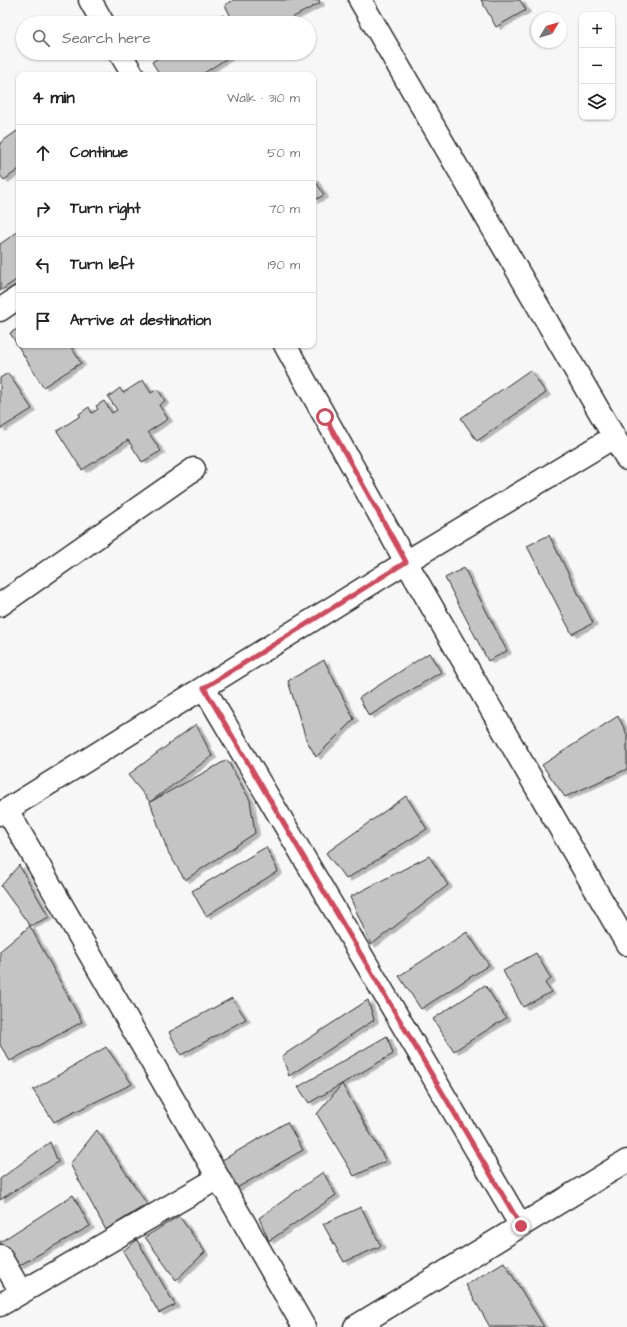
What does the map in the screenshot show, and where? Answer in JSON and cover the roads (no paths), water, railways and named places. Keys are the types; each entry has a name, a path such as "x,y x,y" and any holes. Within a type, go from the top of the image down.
{"street":[{"path":"90,0 99,16"},
{"path":"360,0 627,459"},
{"path":"124,60 131,72"},
{"path":"0,310 16,299"},
{"path":"286,348 406,562 627,944"},
{"path":"304,1327 4,812 406,562 614,437"},
{"path":"0,605 194,469"},
{"path":"204,688 521,1226"},
{"path":"355,1327 627,1161"},
{"path":"0,1305 218,1178"},
{"path":"0,1256 21,1292"}]}
